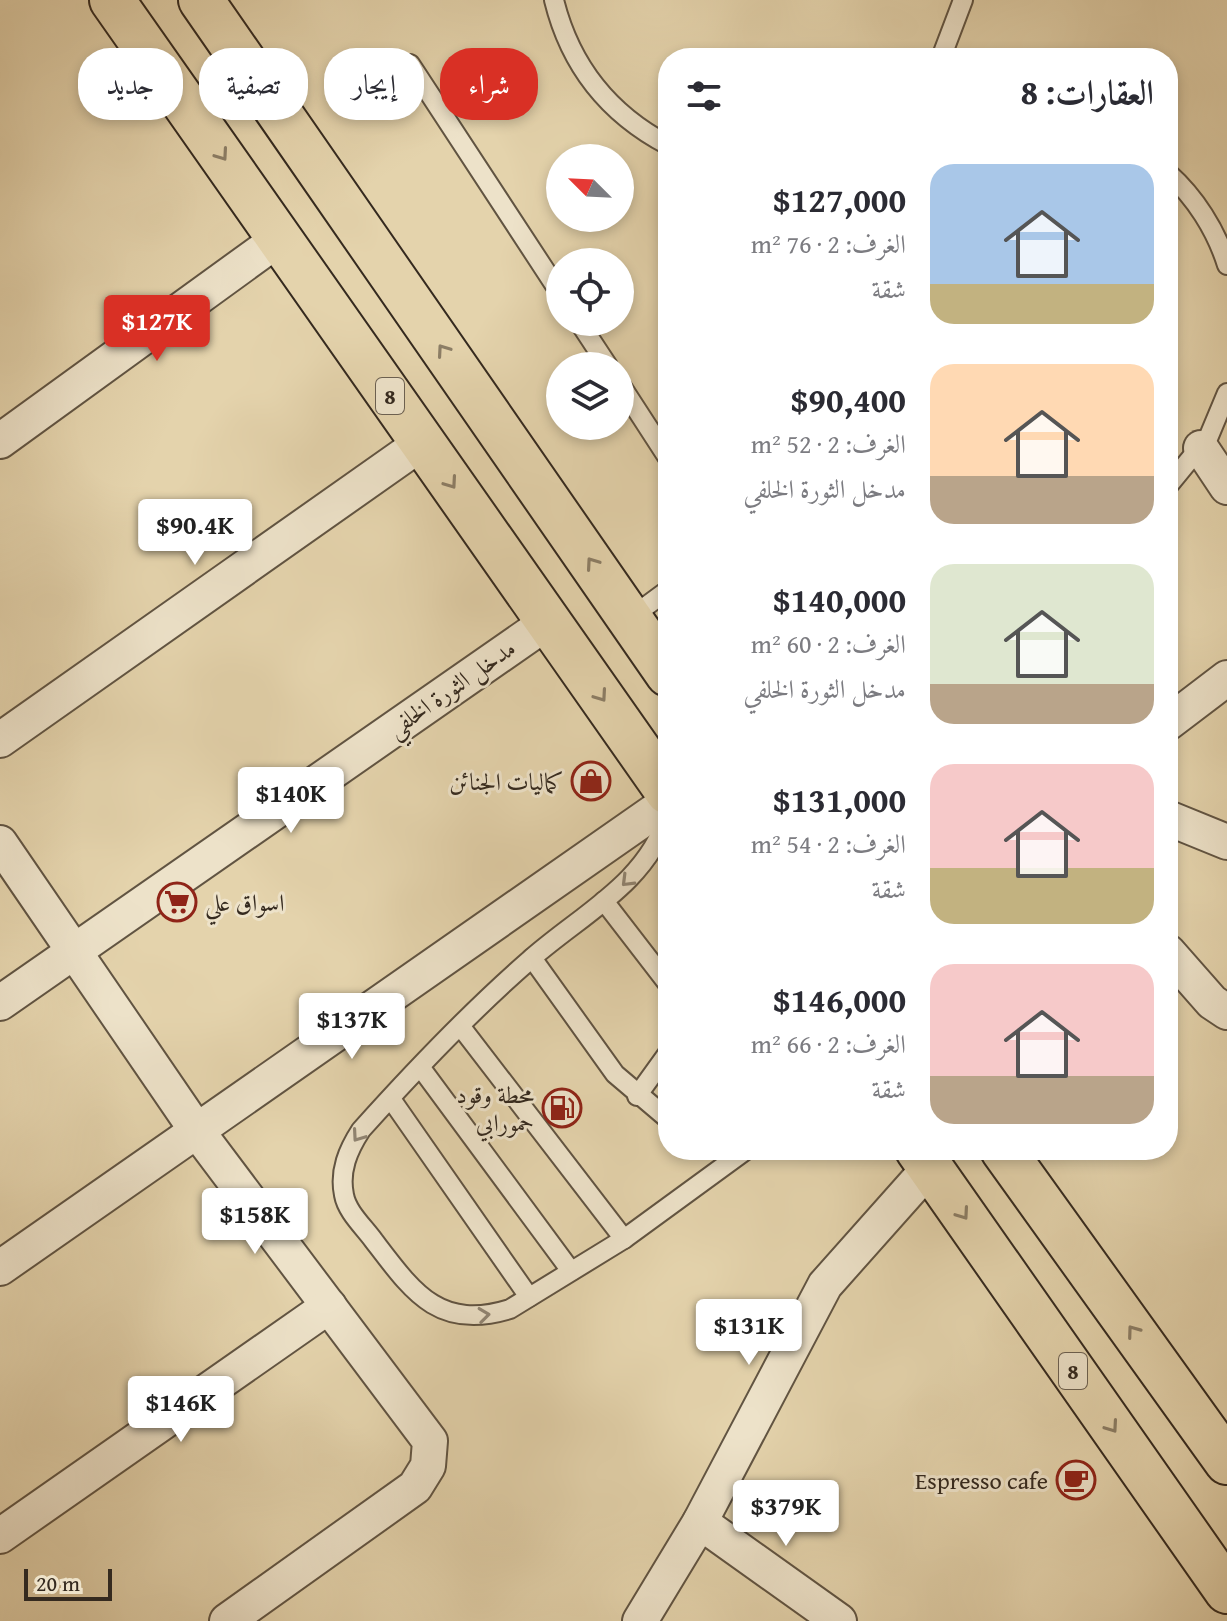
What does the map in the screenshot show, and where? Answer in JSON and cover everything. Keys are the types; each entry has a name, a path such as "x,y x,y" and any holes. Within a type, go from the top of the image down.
{"highway":[{"name":"8","path":"112,0 658,778"},
{"path":"201,0 658,659"},
{"name":"8","path":"925,1160 1227,1591"},
{"path":"1011,1160 1220,1437"}],"street":[{"path":"0,441 280,238"},
{"path":"0,740 423,442"},
{"path":"1201,448 1227,487"},
{"name":"مدخل الثورة الخلفي","path":"0,1003 549,621"},
{"path":"1178,715 1227,678"},
{"path":"0,1268 658,809"},
{"path":"1178,822 1227,842"},
{"path":"0,843 197,1131 430,1441 428,1466 415,1487 227,1621"},
{"path":"1178,963 1212,1002 1227,1012"},
{"path":"640,1621 700,1522 825,1285 922,1160"},
{"path":"0,1536 329,1306"},
{"path":"700,1522 839,1621"}],"lane":[{"path":"554,0 576,60 594,86 627,119 658,139"},
{"path":"945,48 963,0"},
{"path":"424,85 546,272"},
{"path":"1178,183 1210,225 1227,265"},
{"path":"1178,474 1201,448 1227,393"},
{"path":"634,406 658,443"},
{"path":"630,618 658,597"},
{"path":"658,835 643,864 604,901 532,958 361,1130 345,1162 344,1197 351,1211 409,1286 426,1301 445,1311 489,1316 510,1309 624,1239 727,1160"},
{"path":"604,901 658,971"},
{"path":"532,958 615,1074 658,1112"},
{"path":"461,1027 624,1239"},
{"path":"637,1096 658,1067"},
{"path":"421,1068 571,1271"},
{"path":"391,1099 529,1297"}],"place":[{"name":"كماليات الجنائن","path":"591,781"},
{"name":"اسواق علي","path":"177,902"},
{"name":"محطة وقود حمورابي","path":"562,1108"},
{"name":"Espresso cafe","path":"1076,1480"}]}
